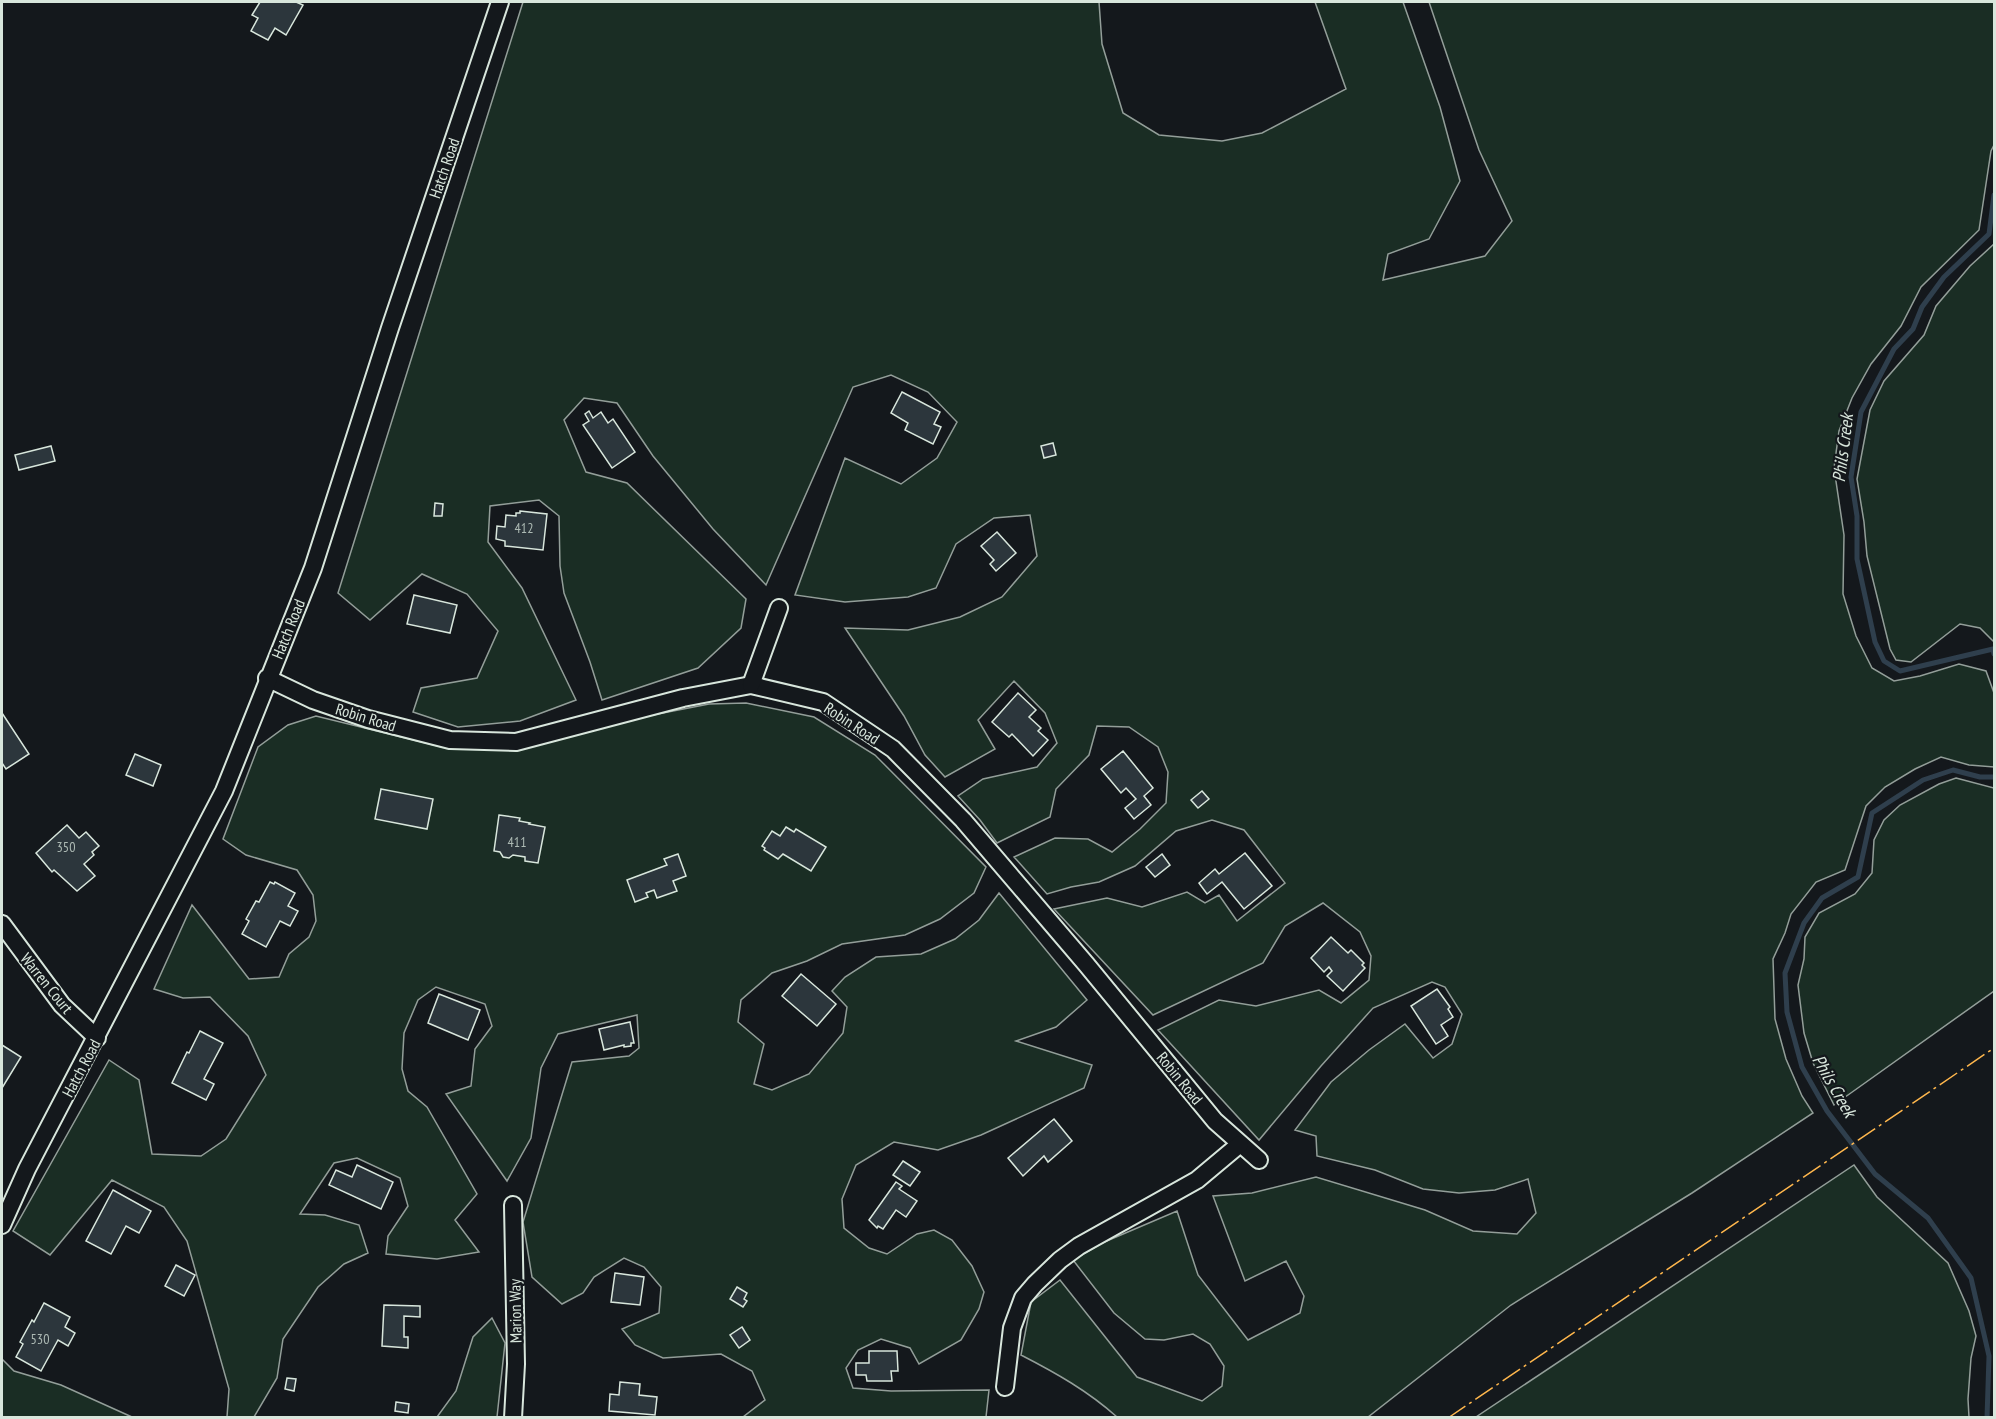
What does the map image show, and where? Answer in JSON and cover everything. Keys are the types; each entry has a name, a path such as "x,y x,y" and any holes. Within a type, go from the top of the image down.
{"street":[{"name":"Hatch Road","path":"2,1225 27,1169 224,791 267,678 313,568 390,328 500,2"},
{"path":"751,685 779,608"},
{"name":"Robin Road","path":"267,678 313,700 369,719 450,740 516,742 683,698 751,685 823,702 893,749 963,820 1086,964 1215,1121 1259,1160"},
{"name":"Warren Court","path":"2,924 62,1005 97,1038"},
{"path":"1005,1388 1012,1328 1023,1298 1035,1284 1060,1260 1079,1246 1197,1180 1240,1143"},
{"name":"Marion Way","path":"513,1205 516,1364 513,1418"}],"green space":[{"path":"523,2 1099,2 1102,44 1123,113 1159,135 1222,141 1262,133 1346,89 1315,2 1403,2 1440,107 1460,181 1429,239 1388,254 1383,280 1485,256 1512,221 1479,150 1429,2 1994,2 1994,145 1991,151 1979,230 1921,287 1901,326 1871,364 1852,398 1839,431 1834,468 1844,535 1843,594 1856,636 1872,668 1894,681 1959,664 1986,671 1994,693 1994,767 1969,765 1941,757 1885,787 1866,806 1845,870 1816,882 1791,914 1773,959 1775,1019 1786,1059 1802,1096 1813,1113 1692,1193 1511,1305 1368,1417 1117,1417 1071,1383 1021,1355 1031,1302 1060,1280 1137,1377 1202,1401 1222,1386 1224,1366 1210,1344 1193,1334 1164,1340 1145,1339 1114,1313 1073,1260 1102,1243 1177,1211 1198,1275 1248,1340 1300,1313 1304,1296 1286,1261 1245,1281 1213,1196 1252,1193 1316,1177 1425,1210 1473,1231 1517,1234 1536,1213 1528,1179 1495,1190 1459,1193 1423,1189 1375,1170 1317,1156 1316,1136 1295,1130 1331,1082 1405,1024 1433,1058 1452,1044 1462,1014 1445,987 1432,982 1373,1008 1259,1140 1158,1030 1219,1000 1256,1006 1319,990 1341,1003 1369,980 1371,956 1360,932 1323,903 1285,926 1263,963 1153,1015 1054,909 1107,898 1142,907 1187,892 1205,903 1219,895 1237,921 1285,883 1244,830 1212,820 1176,831 1135,866 1099,882 1047,894 1014,857 1055,838 1088,839 1112,852 1166,803 1168,772 1158,747 1129,727 1097,726 1089,755 1056,789 1050,817 997,843 958,796 983,779 1037,767 1057,743 1045,713 1014,681 978,720 995,749 945,777 925,755 904,716 845,628 908,630 960,617 1002,597 1037,556 1030,515 994,518 956,544 936,588 908,597 845,602 795,595 845,458 901,484 937,458 957,422 928,392 891,375 853,387 766,585 713,529 653,456 617,403 584,398 564,420 586,472 627,483 746,599 741,628 698,668 602,700 564,593 560,566 559,516 539,500 490,506 488,542 522,588 576,700 520,721 458,727 413,712 421,688 477,678 498,631 467,594 422,574 370,620 338,593"},
{"path":"1994,244 1994,642 1980,628 1960,624 1911,662 1896,660 1890,649 1867,556 1857,479 1870,410 1884,381 1924,335 1936,306 1970,266"},
{"path":"746,703 814,717 875,755 986,867 974,893 940,919 905,935 842,944 807,961 772,973 741,1000 738,1022 764,1044 754,1084 772,1090 809,1074 843,1033 847,1007 832,991 845,977 876,957 921,954 955,939 979,920 999,893 1087,1000 1056,1027 1016,1041 1092,1065 1084,1088 981,1135 938,1150 894,1142 856,1165 842,1199 844,1228 869,1248 887,1254 917,1234 934,1230 952,1240 972,1266 984,1292 979,1309 961,1340 919,1364 910,1348 881,1339 858,1350 846,1368 853,1388 891,1391 989,1390 986,1417 743,1417 765,1400 752,1371 721,1354 663,1358 635,1345 622,1329 659,1313 661,1287 644,1267 624,1258 594,1277 583,1293 562,1304 532,1277 523,1222 572,1062 629,1056 639,1048 637,1015 558,1034 541,1068 531,1138 507,1181 446,1094 471,1086 475,1049 492,1026 485,1004 436,987 418,1000 404,1033 402,1069 408,1091 427,1107 477,1194 455,1220 479,1252 437,1259 386,1254 388,1236 408,1206 400,1178 357,1158 334,1163 300,1214 325,1215 359,1225 368,1253 344,1264 318,1287 283,1339 277,1378 254,1417 227,1417 229,1389 187,1241 164,1207 112,1180 50,1255 13,1231 109,1060 139,1080 152,1154 201,1156 226,1139 266,1075 248,1036 210,997 183,998 154,989 192,905 249,979 279,977 289,954 309,937 316,921 313,895 297,870 246,855 223,839 258,747 288,725 316,716 442,747 518,747 627,720 709,704"},
{"path":"1956,778 1994,788 1994,991 1834,1105 1813,1063 1804,1033 1798,985 1804,959 1805,937 1819,913 1855,894 1872,873 1874,840 1884,820 1900,805 1939,784"},
{"path":"1854,1165 1877,1197 1948,1263 1969,1311 1976,1336 1971,1358 1969,1417 1476,1417"},
{"path":"492,1318 505,1343 497,1417 437,1417 456,1391 473,1337"},
{"path":"2,1359 14,1371 61,1385 132,1417 2,1417"}],"building":[{"path":"260,2 296,2 303,5 286,35 275,28 268,40 251,31 258,18 252,15"},
{"path":"902,392 940,412 934,424 941,427 933,444 905,430 908,423 891,413"},
{"path":"589,411 593,418 601,412 608,423 613,419 635,452 612,468 583,425 589,421 585,414"},
{"path":"1053,443 1056,455 1044,458 1041,446"},
{"path":"51,446 55,461 19,470 15,455"},
{"path":"435,503 443,504 442,516 434,516"},
{"path":"520,511 547,514 543,550 505,546 505,541 496,539 497,526 505,527 506,515 516,516 516,513"},
{"path":"997,532 1016,553 996,571 990,564 994,560 981,546"},
{"path":"414,595 457,605 450,633 407,624"},
{"path":"1018,693 1036,710 1029,717 1041,728 1038,731 1048,740 1033,756 1012,734 1009,737 992,722"},
{"path":"2,713 29,754 6,769 2,763"},
{"path":"1123,751 1153,788 1144,796 1151,805 1134,819 1125,808 1136,799 1126,788 1121,793 1101,769"},
{"path":"135,754 161,765 153,786 126,775"},
{"path":"381,789 433,799 427,829 375,819"},
{"path":"1202,791 1209,799 1198,808 1191,800"},
{"path":"499,815 520,818 519,821 545,827 538,863 525,861 525,857 513,855 509,858 503,857 500,852 494,851"},
{"path":"67,825 79,838 86,832 99,846 92,852 94,855 84,864 95,876 77,891 54,870 52,872 36,853"},
{"path":"786,827 794,832 796,829 826,847 811,871 783,854 778,859 764,850 762,846 772,831 780,836"},
{"path":"1245,853 1272,886 1244,909 1222,882 1207,894 1199,883 1215,869 1219,874"},
{"path":"678,854 686,876 673,881 677,891 657,898 654,890 646,893 648,897 635,902 627,880 667,865 664,859"},
{"path":"1162,854 1170,865 1155,877 1146,867"},
{"path":"270,882 274,884 275,882 295,893 288,906 298,911 290,926 280,921 266,947 242,934 249,921 246,919"},
{"path":"1331,937 1348,953 1351,950 1364,963 1362,965 1365,968 1343,991 1327,976 1332,971 1329,967 1324,972 1311,958"},
{"path":"801,974 836,1004 817,1026 782,996"},
{"path":"1437,989 1450,1007 1448,1009 1453,1017 1441,1025 1448,1036 1436,1044 1411,1006"},
{"path":"439,994 480,1010 468,1040 428,1023"},
{"path":"630,1022 634,1043 631,1043 631,1046 624,1047 624,1045 604,1050 599,1029"},
{"path":"200,1031 223,1043 204,1079 214,1084 206,1100 172,1083"},
{"path":"2,1045 21,1057 2,1088"},
{"path":"1054,1119 1072,1141 1048,1162 1044,1156 1023,1176 1008,1158"},
{"path":"903,1161 920,1172 910,1186 893,1175"},
{"path":"357,1165 393,1182 381,1209 329,1185 336,1170 352,1177"},
{"path":"896,1182 902,1186 899,1189 917,1201 906,1217 896,1210 883,1229 878,1226 877,1228 869,1220"},
{"path":"113,1190 151,1211 139,1233 126,1226 111,1254 86,1241"},
{"path":"176,1265 195,1275 184,1296 165,1286"},
{"path":"615,1273 644,1277 640,1305 611,1302"},
{"path":"737,1287 747,1293 744,1299 747,1301 743,1307 730,1299"},
{"path":"44,1303 70,1317 65,1327 75,1333 68,1346 58,1340 41,1371 16,1357 23,1344 20,1342"},
{"path":"384,1305 420,1306 420,1317 404,1316 404,1337 408,1337 408,1348 382,1346"},
{"path":"742,1327 750,1340 739,1348 730,1335"},
{"path":"869,1351 897,1351 898,1371 891,1371 892,1381 867,1381 866,1375 856,1375 856,1363 869,1363"},
{"path":"287,1378 296,1379 294,1391 285,1389"},
{"path":"620,1382 640,1384 639,1395 657,1397 655,1415 609,1411 610,1394 619,1395"},
{"path":"396,1402 409,1404 408,1413 395,1411"}],"waterway":[{"name":"Phils Creek","path":"1994,195 1989,234 1944,277 1922,307 1913,329 1894,349 1861,412 1851,477 1857,516 1857,559 1875,642 1884,661 1900,671 1993,649 1994,654"},
{"name":"Phils Creek","path":"1987,1418 1989,1356 1971,1278 1928,1218 1875,1174 1827,1111 1802,1067 1787,1012 1785,973 1804,923 1822,898 1858,877 1872,813 1923,780 1953,770 1980,777 1994,777"}],"power":[{"path":"1448,1418 1994,1048"}]}
